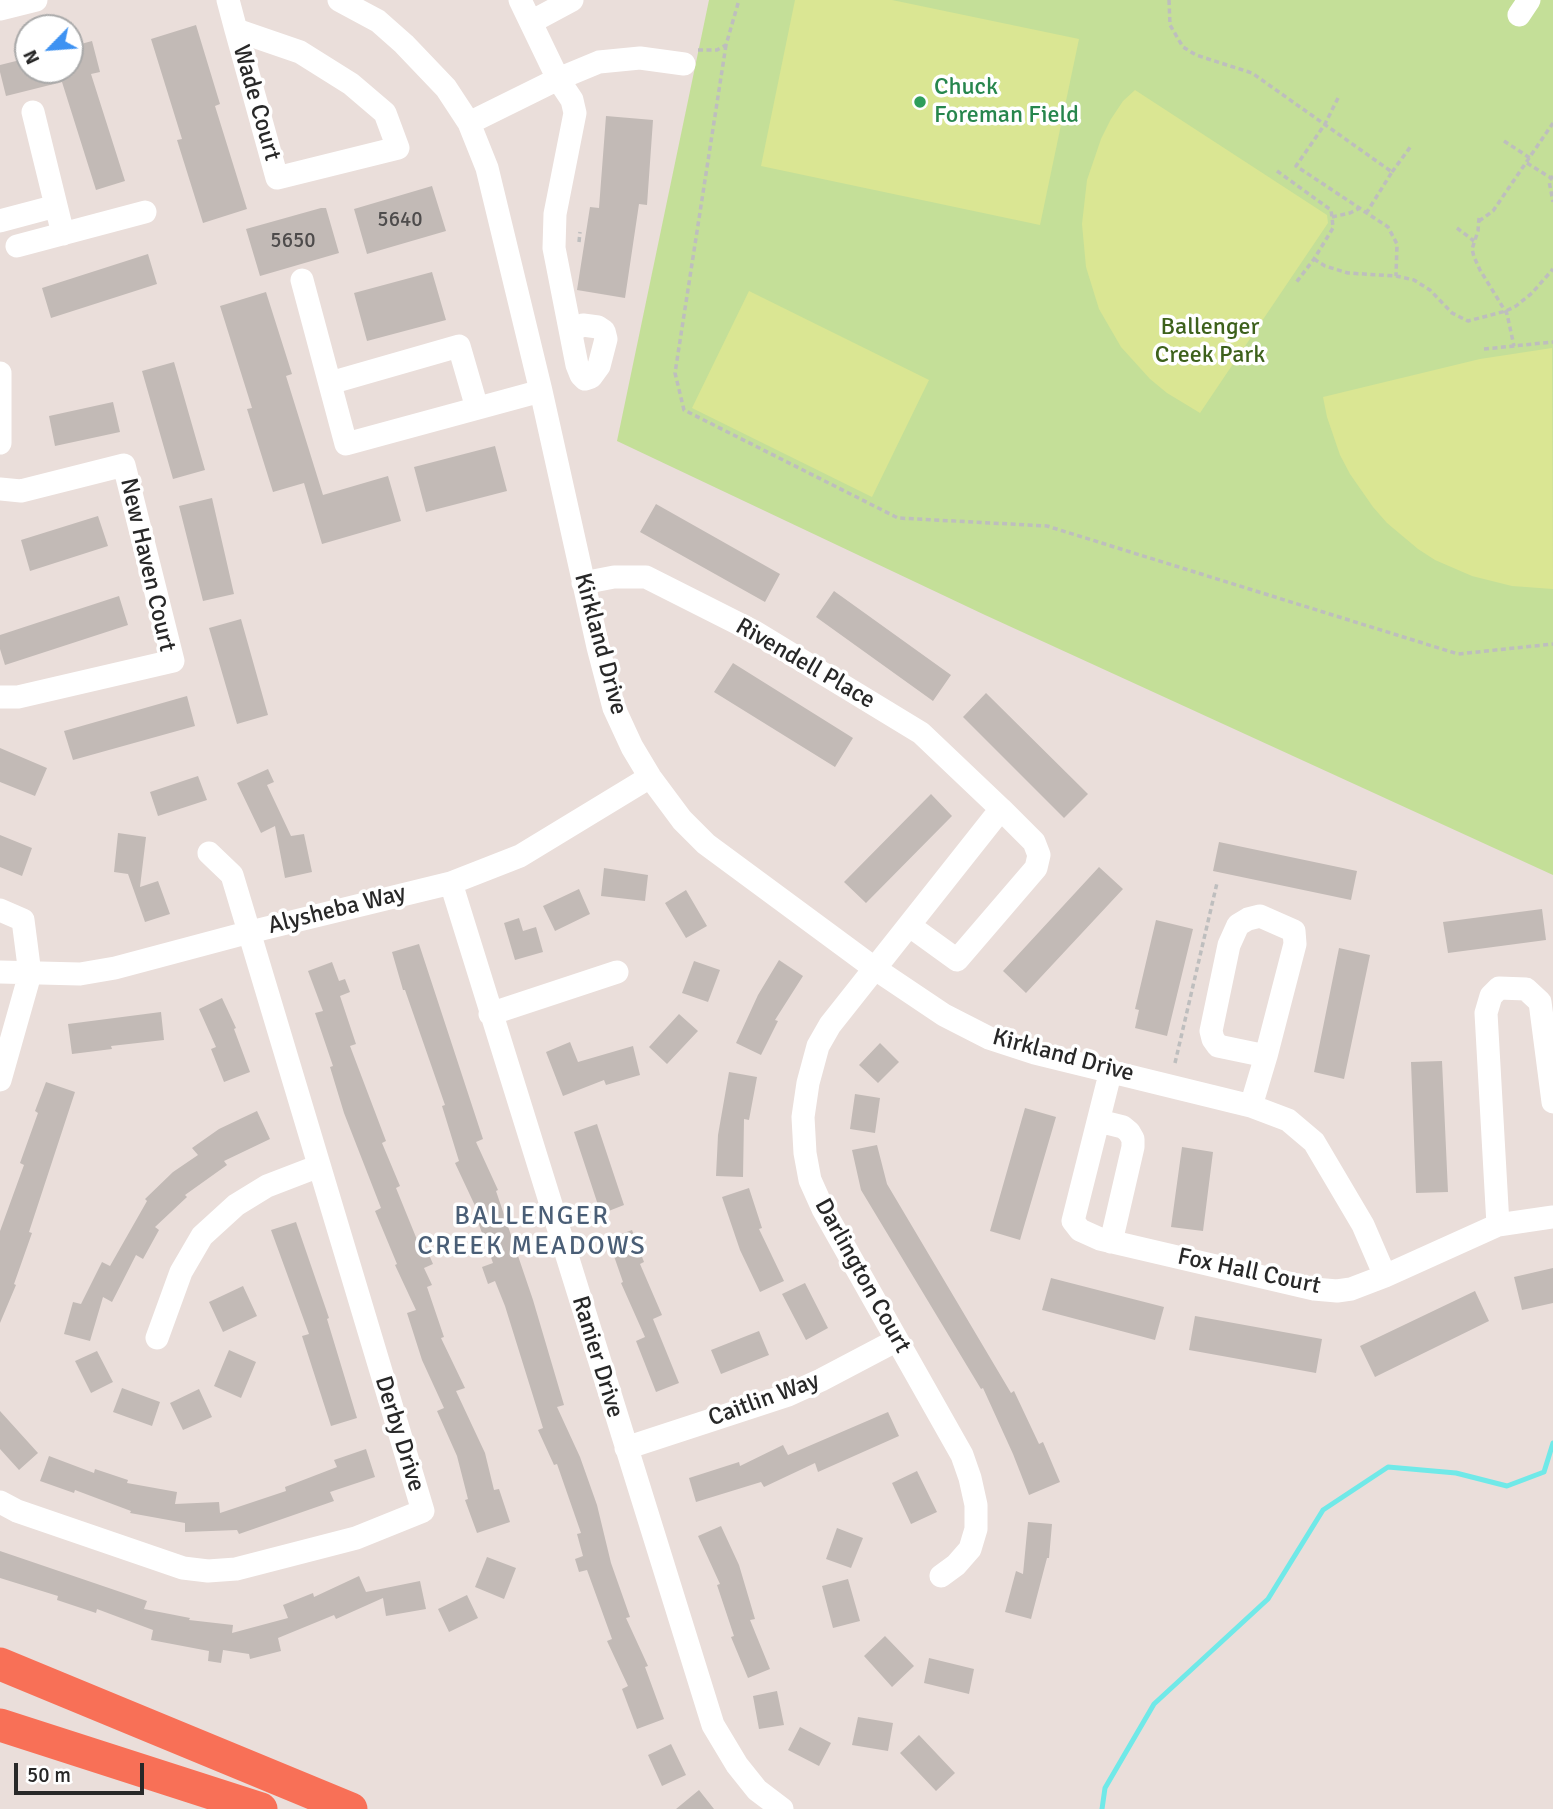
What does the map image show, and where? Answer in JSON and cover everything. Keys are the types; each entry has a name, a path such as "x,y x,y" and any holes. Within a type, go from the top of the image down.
{"highway":[{"path":"0,1664 351,1809"},
{"path":"0,1725 261,1809"}],"street":[{"path":"0,9 36,0"},
{"name":"Wade Court","path":"228,0 236,30 277,178 398,148 386,113 351,84 300,52 236,30"},
{"name":"Kirkland Drive","path":"339,0 377,21 404,44 446,88 469,123 487,168 614,708 650,777 682,820 706,844 874,968 944,1015 989,1038 1035,1053 1251,1106 1288,1120 1314,1142 1363,1225 1385,1276"},
{"path":"520,0 558,79 572,100 575,113 555,214 554,248 571,331"},
{"path":"531,22 572,0"},
{"path":"469,123 599,62 640,58 684,64"},
{"path":"33,112 63,234"},
{"path":"0,221 56,206"},
{"path":"17,246 145,212"},
{"path":"302,280 346,444 541,391"},
{"path":"330,383 459,346 477,408"},
{"path":"0,373 0,443"},
{"name":"New Haven Court","path":"0,489 22,491 124,465 173,661 18,697 0,697"},
{"name":"Rivendell Place","path":"583,583 614,577 646,577 755,632 921,733 1034,842 1039,855 1036,867 957,960 910,926"},
{"name":"Alysheba Way","path":"0,972 80,974 115,968 451,883 520,856 650,777"},
{"path":"874,968 910,926 1000,809"},
{"name":"Derby Drive","path":"0,1502 17,1511 183,1568 208,1571 236,1569 356,1538 423,1511 232,875 209,853"},
{"name":"Ranier Drive","path":"451,883 713,1725 737,1765 757,1790 782,1809"},
{"path":"0,910 23,920 30,974 0,1080"},
{"path":"1251,1106 1266,1056 1294,944 1294,931 1259,916 1238,925 1229,945 1211,1031 1218,1046 1266,1056"},
{"name":"Darlington Court","path":"874,968 830,1025 818,1046 803,1116 805,1153 810,1180 823,1209 962,1455 976,1505 976,1529 970,1549 956,1565 941,1576"},
{"path":"490,1014 617,972"},
{"path":"1498,1225 1486,1013 1491,996 1499,988 1526,989 1540,1002 1553,1102"},
{"name":"Fox Hall Court","path":"1111,1070 1073,1221 1080,1230 1111,1242 1314,1289 1337,1291 1352,1289 1385,1276 1498,1225 1553,1216"},
{"path":"1099,1121 1123,1127 1133,1139 1111,1242"},
{"path":"157,1338 181,1272 202,1236 236,1205 256,1192 319,1166"},
{"name":"Caitlin Way","path":"626,1448 788,1395 897,1340"}],"path":[{"path":"739,0 726,45 675,373 684,410 898,518 1046,526 1458,654 1553,645"},
{"path":"1169,0 1170,25 1183,47 1196,55 1252,73 1392,172"},
{"path":"684,64 688,48 704,52 726,45"},
{"path":"1338,98 1325,124 1296,166 1388,227 1395,237 1396,276"},
{"path":"1514,346 1506,311 1480,270 1472,249 1479,220 1493,211 1553,123"},
{"path":"1504,141 1552,177 1549,181 1553,202"},
{"path":"1367,212 1411,146"},
{"path":"1277,171 1331,210 1334,228 1295,284"},
{"path":"1332,217 1360,208"},
{"path":"1457,228 1474,241"},
{"path":"579,242 580,232"},
{"path":"1314,259 1325,266 1348,273 1396,276 1423,284 1463,320 1468,321 1506,311 1532,293 1553,269"},
{"path":"1484,349 1553,342"},
{"path":"1175,1063 1217,883"}],"green space":[{"name":"Ballenger Creek Park","path":"709,0 1553,0 1553,875 985,615 617,441"},
{"name":"Chuck Foreman Field","path":"795,0 892,0 1079,39 1040,225 761,166"},
{"path":"1135,90 1327,215 1328,223 1200,413 1150,379 1121,347 1099,309 1086,267 1082,224 1087,180 1111,119 1123,101"},
{"path":"749,291 929,380 872,497 692,408"},
{"path":"1552,348 1553,589 1512,586 1472,576 1435,560 1387,523 1350,474 1340,455 1323,397 1480,359"}],"building":[{"path":"196,25 220,104 215,106 247,209 203,223 177,140 182,139 151,39"},
{"path":"92,41 100,72 91,74 125,181 96,190 63,84 84,84 84,43"},
{"path":"14,62 14,84 54,84 6,96 0,65"},
{"path":"606,116 653,120 647,205 639,204 625,298 577,290 590,207 599,208"},
{"path":"432,186 446,231 367,254 354,209"},
{"path":"326,208 339,253 260,276 246,229"},
{"path":"148,254 157,284 51,318 42,288"},
{"path":"432,272 446,320 367,341 354,293"},
{"path":"266,292 292,374 286,376 323,495 388,476 401,521 322,544 304,483 273,492 247,409 252,408 220,306"},
{"path":"174,362 205,470 173,479 142,371"},
{"path":"113,402 120,432 55,446 49,416"},
{"path":"495,446 507,491 426,512 414,467"},
{"path":"212,498 234,594 203,601 179,506"},
{"path":"656,504 780,574 765,602 640,532"},
{"path":"98,516 108,546 30,571 21,540"},
{"path":"834,591 951,675 933,701 816,617"},
{"path":"119,596 128,625 5,665 0,649 0,635"},
{"path":"241,619 268,715 237,724 209,628"},
{"path":"733,663 853,738 835,767 714,692"},
{"path":"986,693 1088,794 1064,818 963,717"},
{"path":"187,696 195,726 73,760 64,731"},
{"path":"0,748 47,768 35,796 0,782"},
{"path":"268,769 274,782 267,785 291,836 304,834 312,872 285,878 275,826 261,833 237,783"},
{"path":"198,776 207,800 158,816 150,792"},
{"path":"931,794 952,816 866,903 844,882"},
{"path":"118,833 146,837 140,887 158,881 170,914 145,922 128,874 114,872"},
{"path":"0,835 32,848 22,876 0,867"},
{"path":"1219,842 1357,871 1351,900 1213,871"},
{"path":"1099,867 1123,889 1026,993 1003,971"},
{"path":"604,868 648,875 645,901 601,896"},
{"path":"579,889 590,914 555,931 543,906"},
{"path":"686,890 707,926 686,938 665,903"},
{"path":"1542,909 1546,940 1448,953 1443,922"},
{"path":"519,918 523,931 536,927 543,952 515,960 504,923"},
{"path":"1156,920 1193,929 1167,1036 1135,1028 1139,1010 1135,1009"},
{"path":"419,944 483,1139 476,1142 498,1190 496,1191 533,1300 564,1405 557,1407 580,1457 597,1505 611,1563 630,1617 626,1618 648,1666 645,1667 664,1719 637,1729 622,1689 628,1686 607,1641 612,1639 587,1570 579,1572 575,1559 583,1556 577,1534 581,1533 557,1464 554,1465 538,1430 543,1428 505,1306 495,1281 488,1284 482,1267 493,1263 474,1211 477,1210 455,1163 459,1161 442,1106 445,1105 392,952"},
{"path":"1339,948 1370,955 1344,1079 1314,1072"},
{"path":"779,960 803,976 775,1020 778,1021 761,1055 736,1043 758,995"},
{"path":"694,961 720,970 708,1002 682,993"},
{"path":"332,962 339,981 345,979 350,992 340,996 356,1044 350,1046 386,1141 382,1143 400,1186 396,1188 422,1252 427,1250 433,1264 424,1268 432,1285 427,1287 444,1337 441,1338 465,1388 456,1391 485,1453 494,1490 499,1489 510,1522 477,1533 465,1500 468,1499 457,1456 437,1411 444,1408 422,1360 407,1313 416,1310 395,1265 397,1264 375,1211 381,1208 344,1113 330,1067 333,1066 315,1013 323,1011 308,971"},
{"path":"222,998 236,1028 234,1029 250,1072 224,1082 211,1049 216,1047 199,1009"},
{"path":"161,1012 164,1040 72,1054 68,1024"},
{"path":"679,1014 698,1031 667,1064 649,1047"},
{"path":"570,1042 578,1062 633,1046 640,1075 606,1085 604,1080 563,1096 546,1052"},
{"path":"880,1043 899,1062 878,1083 859,1065"},
{"path":"1442,1061 1448,1192 1416,1193 1411,1062"},
{"path":"729,1072 757,1077 749,1120 744,1119 743,1177 716,1176 718,1135"},
{"path":"46,1082 75,1092 29,1232 32,1233 14,1284 16,1285 0,1323 0,1231 24,1165 20,1163"},
{"path":"855,1094 880,1098 875,1133 850,1129"},
{"path":"1025,1108 1056,1117 1020,1240 990,1231"},
{"path":"257,1111 270,1139 224,1161 227,1165 185,1195 187,1197 155,1227 159,1230 143,1259 136,1255 112,1302 103,1297 90,1341 64,1334 73,1302 81,1304 102,1262 110,1266 147,1201 145,1199 173,1172 198,1155 192,1148 219,1129"},
{"path":"597,1124 624,1205 601,1214 574,1132"},
{"path":"877,1145 887,1184 1011,1393 1014,1391 1039,1444 1043,1442 1060,1482 1029,1495 983,1388 981,1389 861,1190 852,1150"},
{"path":"1182,1147 1213,1152 1203,1231 1171,1227"},
{"path":"749,1188 762,1228 759,1229 784,1281 760,1292 740,1250 722,1197"},
{"path":"296,1222 329,1318 327,1319 357,1418 331,1426 302,1336 309,1334 271,1230"},
{"path":"632,1230 644,1262 640,1264 662,1315 653,1319 679,1383 656,1392 636,1341 645,1337 621,1283 623,1282 608,1239"},
{"path":"1553,1268 1553,1303 1522,1310 1514,1277"},
{"path":"1051,1278 1164,1307 1155,1340 1042,1310"},
{"path":"805,1283 828,1328 806,1340 782,1294"},
{"path":"243,1286 257,1316 223,1332 209,1302"},
{"path":"1475,1291 1489,1321 1375,1377 1360,1346"},
{"path":"1195,1316 1322,1339 1316,1373 1189,1350"},
{"path":"759,1331 769,1355 721,1374 711,1350"},
{"path":"229,1350 256,1362 241,1398 214,1386"},
{"path":"97,1351 113,1382 91,1393 75,1361"},
{"path":"122,1388 160,1402 152,1426 113,1412"},
{"path":"199,1389 212,1417 183,1430 170,1403"},
{"path":"0,1411 38,1453 19,1470 0,1449"},
{"path":"888,1412 899,1436 818,1472 815,1463 764,1487 761,1482 696,1502 689,1478 739,1462 740,1466 783,1445 788,1455"},
{"path":"366,1449 375,1477 330,1492 334,1501 239,1534 237,1530 185,1532 185,1523 130,1513 131,1511 75,1490 74,1493 40,1481 49,1456 94,1473 95,1469 128,1480 127,1483 177,1492 175,1504 219,1502 220,1513 286,1491 285,1487 337,1467 334,1460"},
{"path":"917,1471 937,1512 911,1524 892,1483"},
{"path":"1028,1522 1052,1524 1049,1558 1031,1619 1005,1612 1016,1571 1023,1574"},
{"path":"721,1526 739,1565 755,1619 750,1620 770,1669 748,1678 731,1637 734,1636 717,1585 720,1584 698,1536"},
{"path":"837,1528 863,1538 851,1568 826,1559"},
{"path":"0,1551 147,1601 144,1609 190,1618 189,1620 233,1625 232,1633 288,1618 283,1605 313,1593 314,1597 359,1576 366,1592 420,1581 426,1609 386,1616 383,1598 336,1619 334,1615 278,1638 281,1651 250,1659 249,1654 223,1650 221,1663 208,1661 209,1651 151,1640 153,1630 97,1609 96,1613 57,1600 58,1596 0,1578"},
{"path":"487,1557 516,1568 504,1599 475,1587"},
{"path":"848,1579 860,1621 833,1628 822,1586"},
{"path":"467,1595 478,1618 449,1632 438,1609"},
{"path":"885,1636 914,1666 892,1687 864,1656"},
{"path":"929,1658 974,1669 969,1694 924,1683"},
{"path":"777,1691 784,1725 759,1729 753,1696"},
{"path":"858,1717 893,1723 888,1751 852,1745"},
{"path":"800,1727 831,1743 819,1766 788,1750"},
{"path":"919,1735 955,1773 936,1791 900,1753"},
{"path":"671,1744 686,1775 662,1786 648,1755"},
{"path":"699,1790 714,1809 676,1809"}],"waterway":[{"path":"1102,1809 1105,1788 1154,1704 1268,1599 1323,1510 1388,1467 1456,1473 1507,1486 1544,1472 1553,1443"}],"place":[{"name":"Chuck Foreman Field","path":"920,102"}],"district":[{"name":"BALLENGER CREEK MEADOWS","path":"532,1232"}]}
